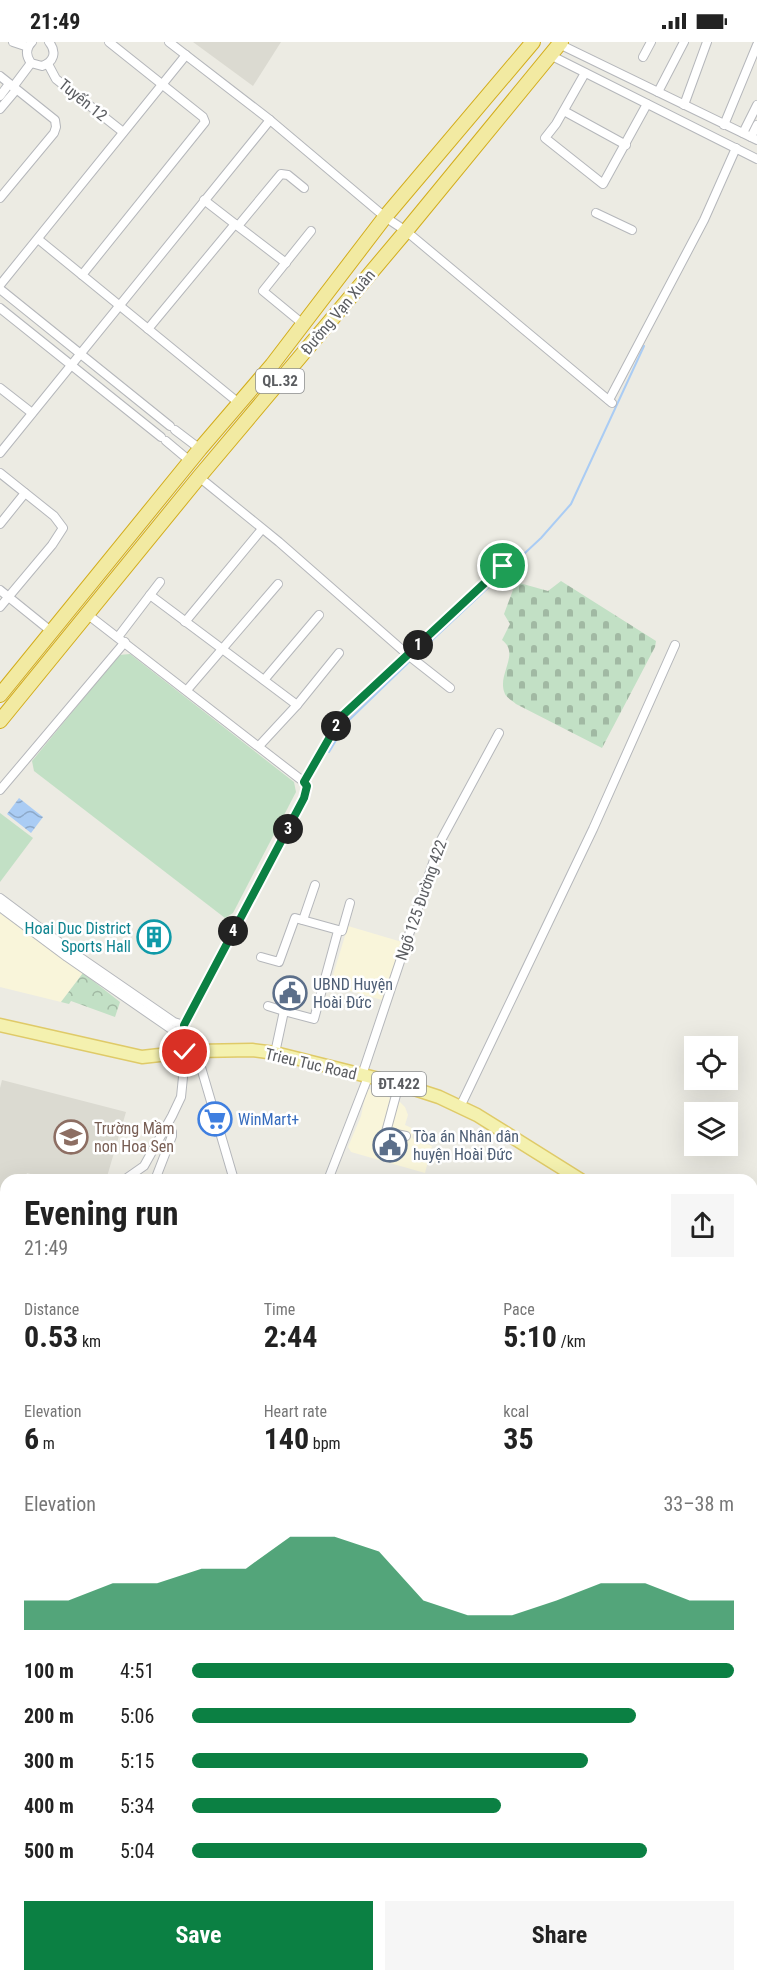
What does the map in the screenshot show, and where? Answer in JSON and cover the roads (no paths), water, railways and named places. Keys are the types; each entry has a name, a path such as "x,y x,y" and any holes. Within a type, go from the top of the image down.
{"highway":[{"name":"Đường Vạn Xuân","path":"0,695 200,449 240,404 385,217 533,42"},
{"name":"Đường Vạn Xuân","path":"0,721 199,477 406,231 560,43"}],"main road":[{"name":"ĐT.422","path":"0,1024 142,1057 195,1051"},
{"name":"Trieu Tuc Road","path":"195,1051 252,1050 275,1053 399,1084 439,1097 477,1115 571,1174"}],"street":[{"path":"13,42 30,44 27,56 31,63 38,66 48,64 53,56 52,43"},
{"path":"82,275 205,122 203,117 109,42"},
{"path":"170,42 270,120 385,217 406,231 611,402 704,220 736,148"},
{"path":"643,57 651,42"},
{"path":"658,93 684,42"},
{"path":"684,105 707,42"},
{"path":"560,43 608,69 754,139 757,125"},
{"path":"724,125 757,45"},
{"path":"186,55 0,287 200,449"},
{"path":"550,55 757,159"},
{"path":"0,109 31,63"},
{"name":"Tuyến 12","path":"48,64 56,79 123,132"},
{"path":"602,81 608,69"},
{"path":"585,73 564,111 545,138 606,186 647,104"},
{"path":"0,76 55,120 56,127 54,133 0,198"},
{"path":"0,96 13,87"},
{"path":"742,133 757,105"},
{"path":"564,111 626,145"},
{"path":"0,453 270,120"},
{"path":"148,329 281,174 288,175 304,188"},
{"path":"204,200 286,263"},
{"path":"596,213 632,230"},
{"path":"303,324 263,291 311,231"},
{"path":"39,239 240,404"},
{"path":"0,309 191,462"},
{"path":"0,388 32,413"},
{"path":"0,473 54,516 63,528 52,545 0,607"},
{"path":"199,477 450,688"},
{"path":"0,524 25,494"},
{"path":"185,622 262,529"},
{"path":"304,782 339,721 503,566"},
{"path":"0,790 122,639 160,582"},
{"path":"187,690 279,584"},
{"path":"0,590 52,632"},
{"path":"150,595 297,705"},
{"path":"87,614 122,639 307,786 304,798 184,1030"},
{"path":"264,680 319,615"},
{"path":"460,1107 588,840 675,645"},
{"path":"259,747 297,705 339,652"},
{"name":"Ngõ 125 Đường 422","path":"330,1174 365,1076 440,842 499,733"},
{"path":"303,920 315,885"},
{"path":"0,897 71,951 184,1030 195,1051 232,1174"},
{"path":"261,957 279,962 295,918 342,932 350,903"},
{"path":"0,907 171,1029 184,1030"},
{"path":"268,1006 314,1018 338,931"},
{"path":"275,1053 284,1011"},
{"path":"132,1174 144,1166 181,1096 183,1077 180,1053"},
{"path":"399,1084 386,1132 406,1136"},
{"path":"157,1174 172,1136 172,1132 166,1126"},
{"path":"144,1166 159,1170"}],"water":[{"path":"19,798 43,817 31,833 7,814"}],"waterway":[{"path":"414,657 541,538 571,504 644,346"},
{"path":"329,752 347,722 410,661"}],"place":[{"name":"Hoai Duc District Sports Hall","path":"154,937"},
{"name":"UBND Huyện Hoài Đức","path":"290,993"},
{"name":"WinMart+","path":"215,1119"},
{"name":"Trường Mầm non Hoa Sen","path":"71,1137"},
{"name":"Tòa án Nhân dân huyện Hoài Đức","path":"390,1145"}]}
